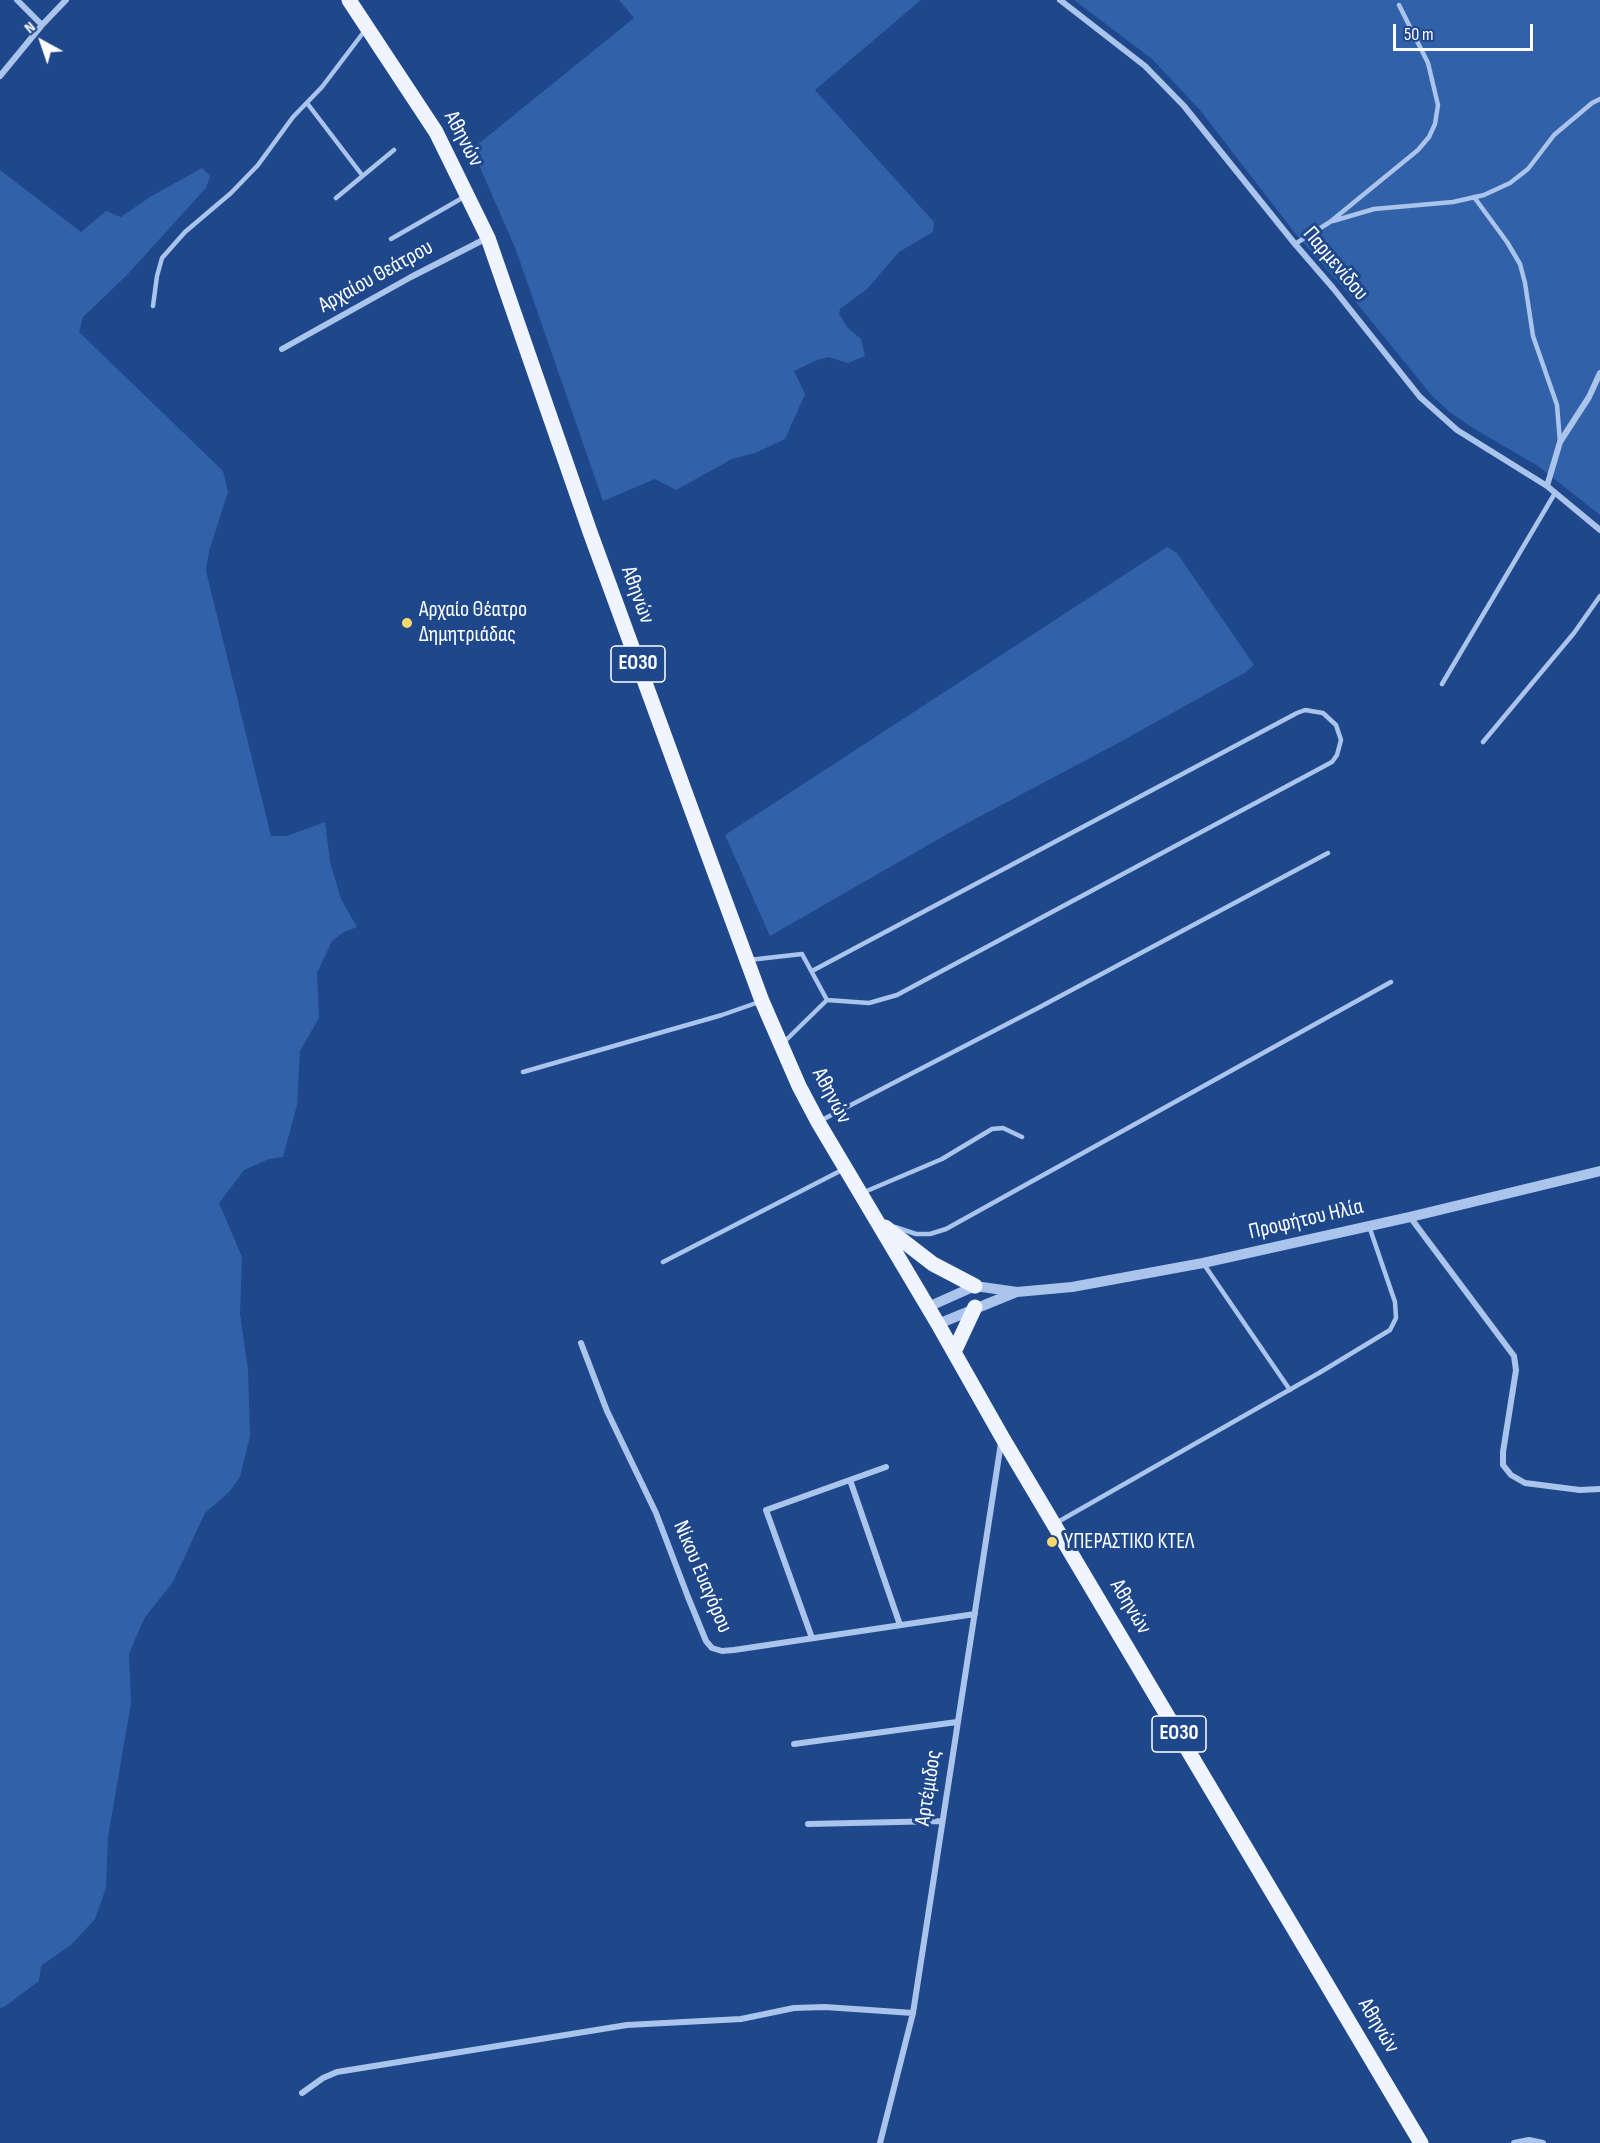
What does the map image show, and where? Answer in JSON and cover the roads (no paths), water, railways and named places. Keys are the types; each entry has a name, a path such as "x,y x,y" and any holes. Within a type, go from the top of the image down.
{"main road":[{"name":"Αθηνών","path":"349,0 435,132 488,238 594,543 747,961 781,1046 818,1122 1421,2143"},
{"path":"878,1221 933,1264 975,1286"},
{"path":"954,1353 975,1307"}],"street":[{"path":"17,0 42,26"},
{"path":"0,76 66,0"},
{"name":"Παρμενίδου","path":"1060,0 1145,66 1184,106 1420,397 1438,415 1457,430 1547,486 1600,530"},
{"name":"Αρχαίου Θεάτρου","path":"282,349 411,277 488,238"},
{"path":"1547,486 1560,442 1589,397 1600,373"},
{"name":"Προφήτου Ηλία","path":"1017,1292 1072,1287 1203,1263 1410,1217 1600,1171"},
{"path":"1410,1217 1514,1356 1516,1370 1503,1465 1511,1475 1525,1483 1580,1490 1600,1489"},
{"path":"928,1307 975,1286 1017,1292"},
{"path":"938,1324 975,1307 1017,1292"},
{"name":"Νίκου Ευαγόρου","path":"581,1343 607,1411 656,1513 688,1597 710,1646 717,1651 975,1614"},
{"name":"Αρτέμιδος","path":"880,2143 913,2013 1002,1437"},
{"path":"812,1638 766,1510 886,1467"},
{"path":"850,1480 900,1625"},
{"path":"794,1744 957,1722"},
{"path":"808,1824 942,1821"},
{"path":"302,2093 323,2078 337,2072 627,2025 741,2019 794,2008 825,2007 913,2013"},
{"path":"1514,2143 1529,2140 1543,2143"}],"lane":[{"path":"1295,244 1330,222 1418,150 1430,136 1436,124 1438,105 1428,63 1399,5"},
{"path":"153,306 162,258 185,232 231,193 258,165 293,117 308,103 368,27"},
{"path":"1330,222 1374,209 1453,202 1484,195 1510,183 1528,169 1554,135 1600,99"},
{"path":"308,103 362,175"},
{"path":"336,198 394,150"},
{"path":"391,239 468,195"},
{"path":"1474,198 1508,242 1520,264 1533,336 1557,405 1560,442"},
{"path":"1442,684 1524,549 1555,493"},
{"path":"1483,742 1574,633 1600,596"},
{"path":"781,1046 827,1000 869,1003 897,995 1332,762 1337,755 1341,740 1336,725 1323,713 1315,710 1297,713 812,972"},
{"path":"818,1122 1328,852"},
{"path":"747,961 802,954 827,1000"},
{"path":"878,1221 916,1234 930,1234 946,1229 1391,982"},
{"path":"523,1072 722,1015 762,1001"},
{"path":"860,1194 942,1159 992,1129 1003,1128 1022,1137"},
{"path":"663,1262 844,1168"},
{"path":"1055,1524 1290,1390 1390,1330 1396,1318 1395,1302 1369,1226"},
{"path":"1203,1263 1290,1390"}],"place":[{"name":"Αρχαίο Θέατρο Δημητριάδας","path":"407,623"},
{"name":"ΥΠΕΡΑΣΤΙΚΟ ΚΤΕΛ","path":"1052,1542"}]}
